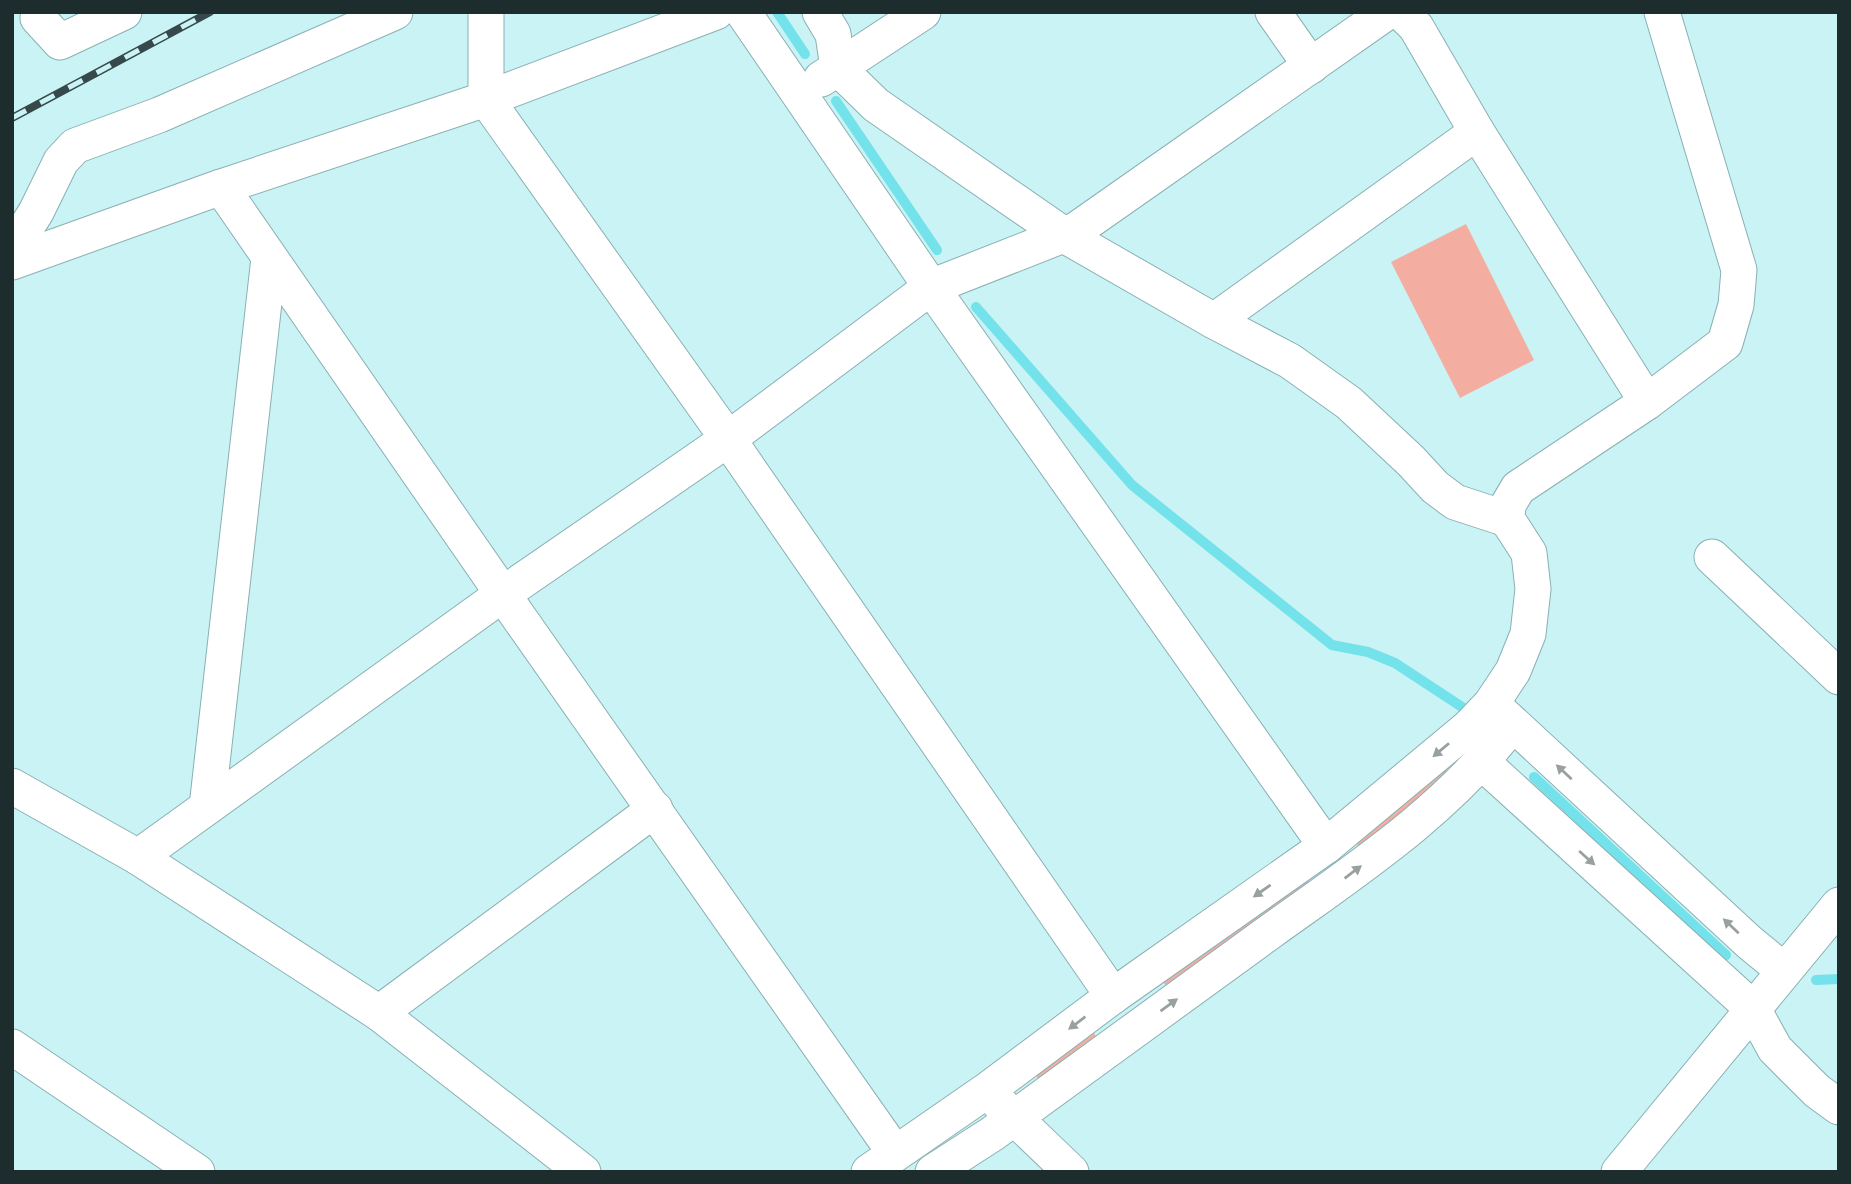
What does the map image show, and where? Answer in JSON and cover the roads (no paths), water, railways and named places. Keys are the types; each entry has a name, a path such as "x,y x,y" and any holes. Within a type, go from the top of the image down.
{"street":[{"path":"39,12 38,18 60,42 124,12"},
{"path":"12,250 36,212 61,161 75,146 159,114 395,12"},
{"path":"486,12 486,99 728,439 1113,996"},
{"path":"12,262 221,187 486,99 716,12"},
{"path":"743,12 931,287 1326,846"},
{"path":"820,12 833,34 838,68 876,105 1064,235 1213,321 1290,361 1349,403 1435,487 1455,502 1507,519"},
{"path":"798,94 923,12"},
{"path":"1273,12 1311,66"},
{"path":"138,857 503,594 728,439 931,287 1076,230 1387,12"},
{"path":"1401,12 1416,27 1477,132 1647,401"},
{"path":"933,1172 1014,1117 1347,876 1420,819 1483,763 1528,634 1533,589 1529,553 1507,519 1508,505 1518,488 1647,401 1724,343 1736,305 1739,270 1662,12"},
{"path":"1213,321 1477,132"},
{"path":"221,187 655,808 882,1163 1326,846 1468,728 1501,714"},
{"path":"207,807 269,258"},
{"path":"1712,557 1839,677"},
{"path":"1501,714 1749,942 1783,970"},
{"path":"1483,763 1753,1009 1775,1049 1817,1091 1839,1107"},
{"path":"12,786 138,857 379,1013 583,1172"},
{"path":"379,1013 655,808"},
{"path":"1619,1172 1839,905"},
{"path":"12,1047 197,1172"},
{"path":"986,1091 1071,1172"}],"waterway":[{"path":"777,12 805,54"},
{"path":"836,101 937,250"},
{"path":"976,307 1132,485 1332,645 1368,652 1395,663 1462,707"},
{"path":"1534,777 1726,955"},
{"path":"1816,980 1839,979"}],"railway":[{"path":"12,118 210,12"}]}
